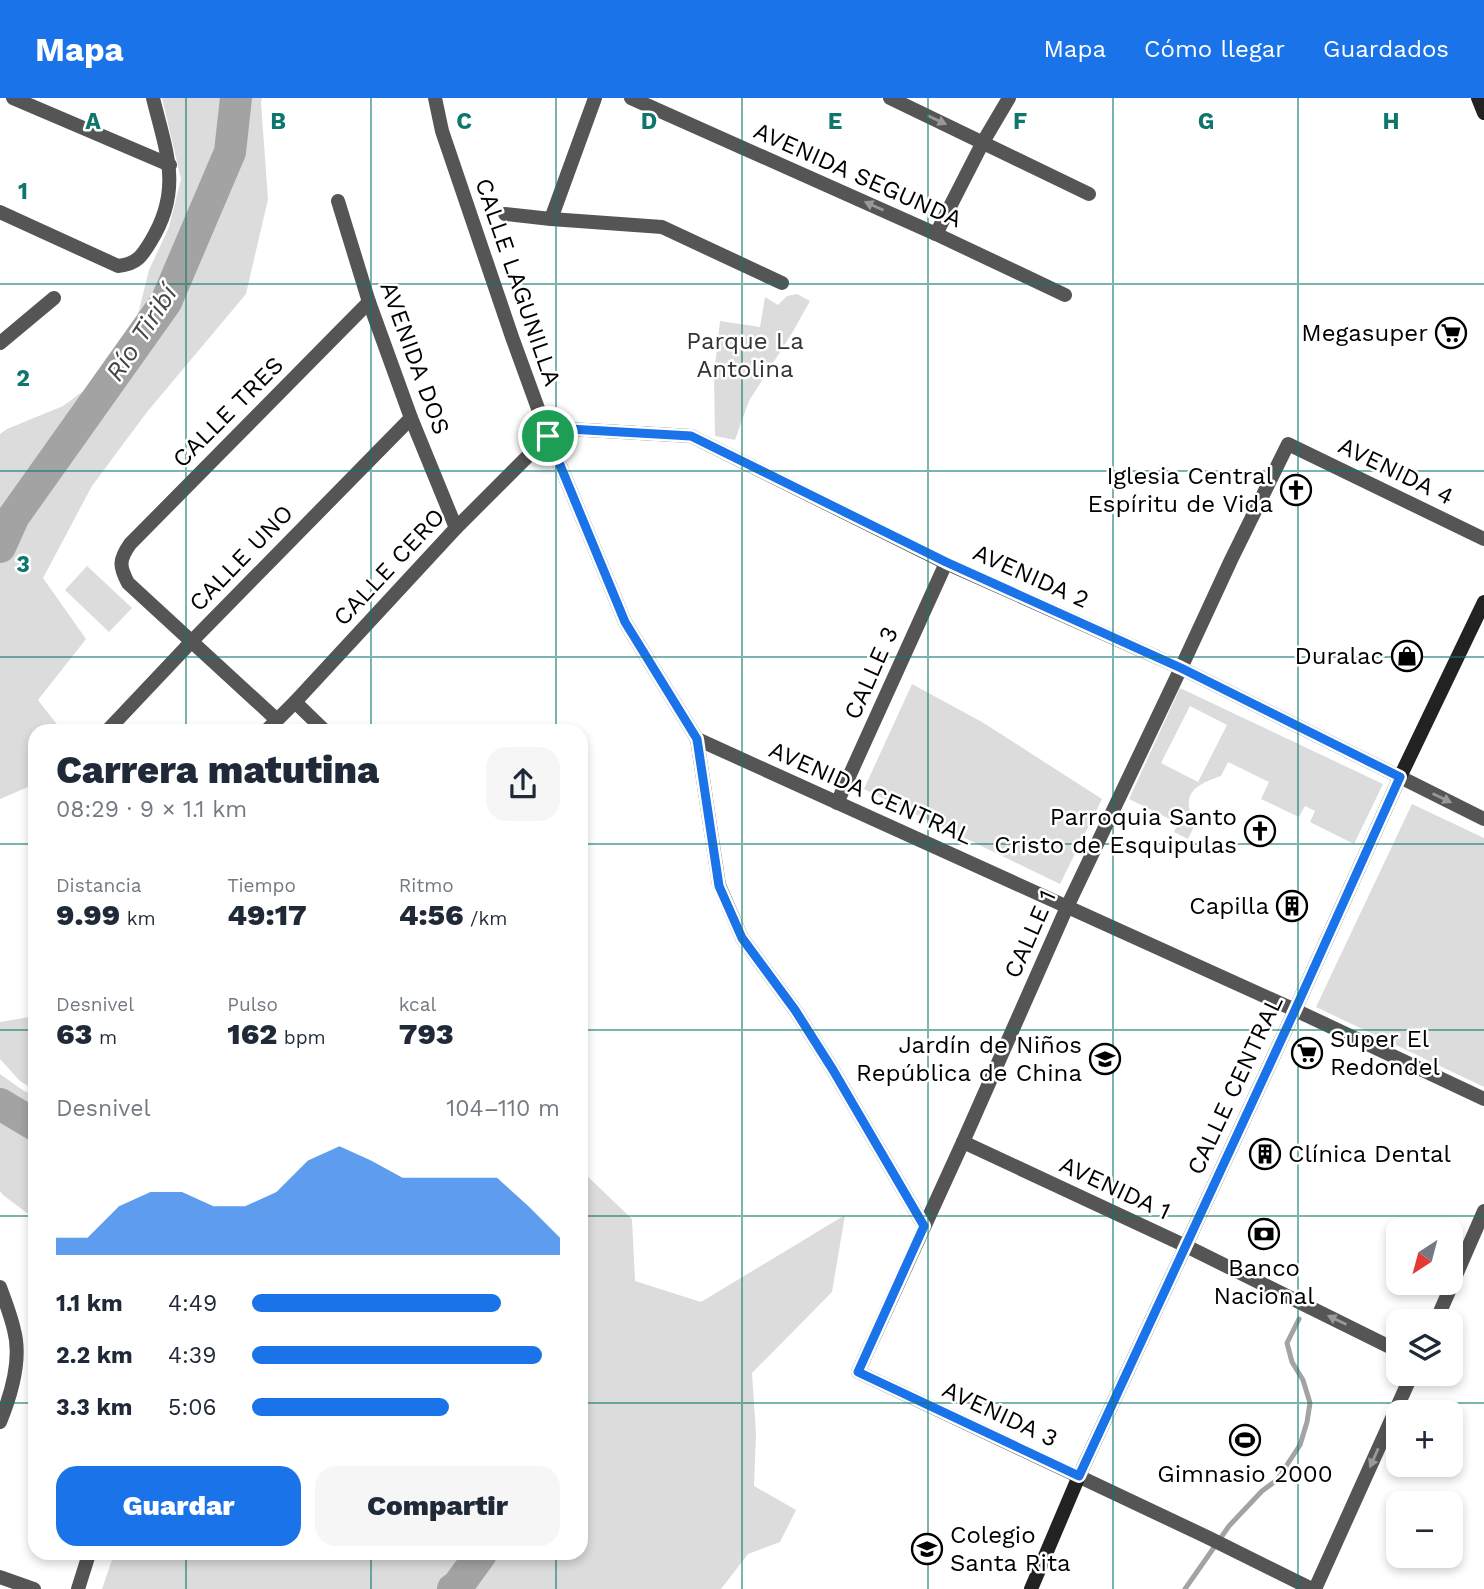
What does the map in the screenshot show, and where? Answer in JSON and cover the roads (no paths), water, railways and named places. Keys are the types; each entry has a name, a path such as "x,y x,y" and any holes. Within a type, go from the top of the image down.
{"main road":[{"path":"1478,98 1484,113"},
{"name":"CALLE CENTRAL","path":"1031,1589 1079,1476 1400,777 1484,602"}],"street":[{"path":"13,98 170,165"},
{"path":"0,212 118,265 129,264 143,254 157,232 167,205 171,181 170,165 153,98"},
{"name":"CALLE LAGUNILLA","path":"435,98 442,131 548,436 625,622 697,739 719,886 742,938 795,1010 924,1226"},
{"path":"551,219 595,98"},
{"name":"AVENIDA SEGUNDA","path":"631,98 936,234 1065,295"},
{"path":"890,98 1088,194"},
{"path":"936,234 1009,98"},
{"name":"AVENIDA DOS","path":"338,201 369,302 411,418 456,528"},
{"path":"505,214 662,227 782,283"},
{"path":"0,343 54,298"},
{"name":"CALLE TRES","path":"192,641 128,583 122,572 121,557 130,544 369,302"},
{"name":"CALLE UNO","path":"114,724 411,418"},
{"name":"AVENIDA 2","path":"548,436 569,429 691,436 946,562 1181,668 1484,818"},
{"name":"CALLE CERO","path":"272,724 456,528 548,436"},
{"name":"AVENIDA 4","path":"1288,444 1484,538"},
{"name":"CALLE 1","path":"858,1372 1067,907 1288,444"},
{"name":"CALLE 3","path":"837,803 946,562"},
{"path":"192,641 277,719"},
{"path":"295,702 318,724"},
{"name":"AVENIDA CENTRAL","path":"697,739 1295,1010 1484,1099"},
{"name":"AVENIDA 1","path":"963,1142 1186,1246 1386,1344"},
{"path":"1441,1309 1484,1212"},
{"path":"0,1287 15,1333 16,1369 0,1422"},
{"name":"AVENIDA 3","path":"858,1372 1313,1589"},
{"path":"1313,1589 1406,1386"},
{"path":"78,1589 87,1560"},
{"path":"0,1577 34,1589"}],"waterway":[{"name":"Río Tiribí","path":"0,547 14,516 166,302 230,152 236,98"},
{"name":"Río Tiribí","path":"0,1104 28,1121"},
{"path":"1185,1589 1229,1526 1262,1491 1277,1480 1300,1445 1310,1403 1303,1380 1292,1362 1287,1343 1299,1319"},
{"name":"Río Tiribí","path":"453,1589 477,1560"}],"place":[{"name":"Megasuper","path":"1451,333"},
{"name":"Iglesia Central Espíritu de Vida","path":"1296,490"},
{"name":"Duralac","path":"1407,656"},
{"name":"Parroquia Santo Cristo de Esquipulas","path":"1260,831"},
{"name":"Capilla","path":"1292,906"},
{"name":"Super El Redondel","path":"1307,1053"},
{"name":"Jardín de Niños República de China","path":"1105,1059"},
{"name":"Clínica Dental","path":"1265,1154"},
{"name":"Banco Nacional","path":"1264,1234"},
{"name":"Gimnasio 2000","path":"1245,1440"},
{"name":"Colegio Santa Rita","path":"927,1549"}],"park label":[{"name":"Parque La Antolina","path":"745,355"}]}
